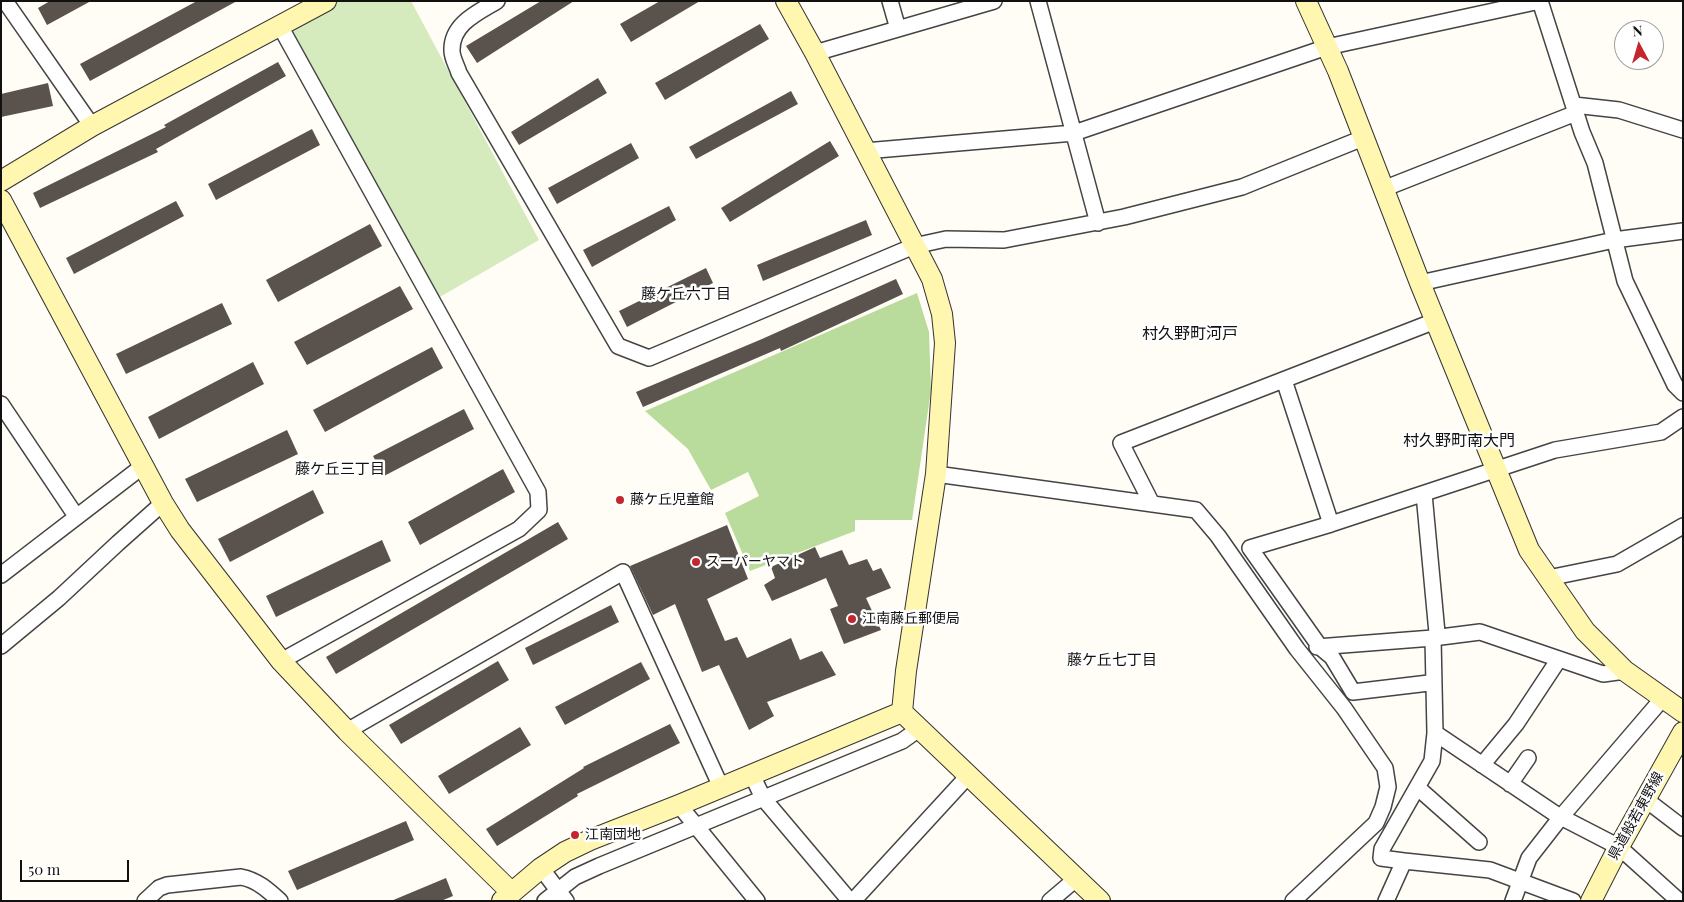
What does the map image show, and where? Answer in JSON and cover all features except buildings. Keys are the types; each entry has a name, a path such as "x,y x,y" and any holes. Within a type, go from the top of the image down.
{"street":[{"path":"5,1 92,126"},
{"path":"1,181 92,126 326,1"},
{"path":"497,1 461,24 454,36 452,52 459,73 618,346 649,358 914,246 946,239 1004,240 1098,222 1242,187 1363,138"},
{"path":"786,1 932,279 942,314 945,343 936,474 906,671 902,712"},
{"path":"890,1 898,29"},
{"path":"815,53 994,1"},
{"path":"1038,1 1098,222"},
{"path":"1306,1 1338,71 1382,189 1529,550 1585,631 1624,671 1683,712"},
{"path":"865,151 1074,133 1327,47 1540,1 1575,109 1595,163 1625,282 1675,385 1683,393"},
{"path":"280,26 538,492 539,510 519,529 281,661"},
{"path":"1382,189 1575,109 1619,110 1683,130"},
{"path":"1,200 163,503 180,530 281,661 506,896 553,885 575,877 600,866 689,817 758,788 902,741 919,729"},
{"path":"1420,283 1614,240 1683,232"},
{"path":"1152,504 1121,443 1435,321"},
{"path":"1284,380 1331,524"},
{"path":"3,409 76,516"},
{"path":"1429,683 1353,692 1332,657 1320,647 1250,548 1331,524 1555,450 1661,432 1683,417"},
{"path":"1,575 143,466"},
{"path":"936,474 1196,510 1218,536 1297,649 1344,708 1385,768 1388,787 1383,807 1376,822 1293,901"},
{"path":"1424,494 1435,635 1435,733 1432,762 1382,849 1381,858 1490,870 1573,901"},
{"path":"1,646 59,598 118,542 163,503"},
{"path":"1548,578 1617,564 1683,526"},
{"path":"348,731 623,572 721,788"},
{"path":"1297,649 1480,632 1604,674 1624,671"},
{"path":"1482,765 1516,724 1559,659"},
{"path":"1513,901 1528,858 1663,698"},
{"path":"902,712 1100,901"},
{"path":"544,901 553,885 566,852 590,840 689,817 721,788 758,788 902,712"},
{"name":"県道般若東野線","path":"1590,901 1683,732"},
{"path":"1435,733 1561,817 1619,847 1679,901"},
{"path":"1510,784 1528,758"},
{"path":"758,788 852,901 968,776"},
{"path":"1418,788 1479,842"},
{"path":"1645,799 1683,828"},
{"path":"689,817 757,901"},
{"path":"1386,901 1404,861"},
{"path":"146,901 159,888 167,885 241,877 250,878 258,882 280,901"},
{"path":"1050,901 1077,878"}],"green space":[{"path":"338,1 411,1 539,240 438,298 286,27"},
{"path":"917,293 929,332 931,390 912,520 855,520 855,531 750,571 725,513 759,496 748,472 711,490 688,449 645,411"}],"place":[{"name":"藤ケ丘児童館","path":"620,500"},
{"name":"スーパーヤマト","path":"696,562"},
{"name":"江南藤丘郵便局","path":"852,619"},
{"name":"江南団地","path":"575,835"}],"district":[{"name":"藤ケ丘六丁目","path":"686,294"},
{"name":"村久野町河戸","path":"1190,334"},
{"name":"村久野町南大門","path":"1459,441"},
{"name":"藤ケ丘三丁目","path":"340,469"},
{"name":"藤ケ丘七丁目","path":"1112,660"}]}
